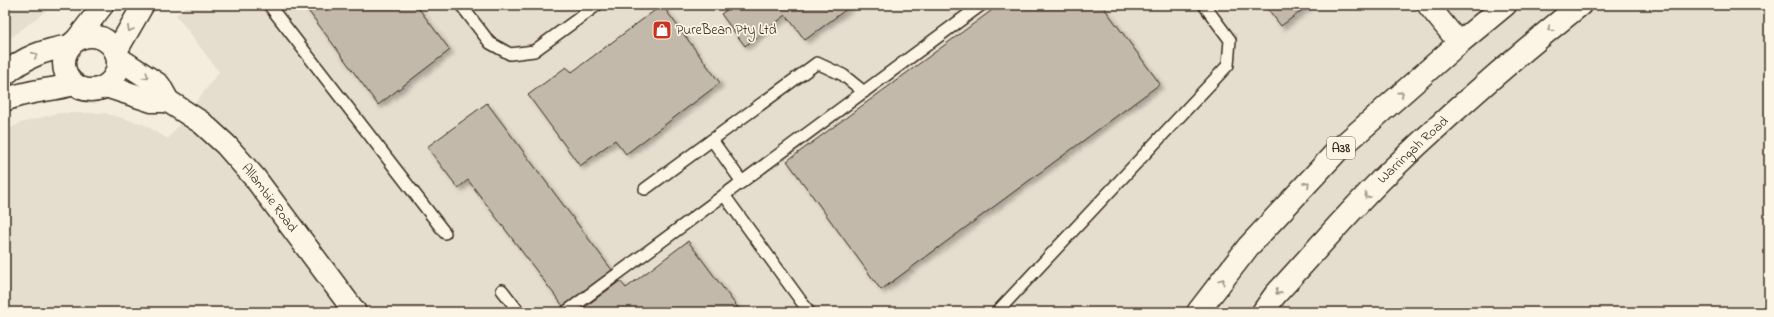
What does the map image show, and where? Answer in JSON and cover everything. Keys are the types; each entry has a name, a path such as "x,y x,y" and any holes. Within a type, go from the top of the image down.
{"main road":[{"name":"A38","path":"1198,312 1248,247 1339,149 1459,43 1506,5"},
{"name":"Warringah Road","path":"1263,312 1275,295 1381,180 1466,101 1534,42 1580,5"},
{"path":"5,74 28,58 46,49 73,43 84,36 101,38 108,42 117,55 116,73 106,86 98,89 81,89 68,78 64,70 66,53 73,43"},
{"name":"Allambie Road","path":"117,55 159,85 168,101 202,123 226,145 255,178 355,312"},
{"path":"5,100 34,90 58,89 74,84"},
{"name":"Allambie Road","path":"106,86 152,101 168,101"}],"street":[{"path":"73,43 103,5"},
{"path":"117,55 143,5"},
{"path":"1428,5 1459,43"}],"lane":[{"path":"269,5 446,233"},
{"path":"461,5 490,43 510,54 534,51 597,5"},
{"path":"566,312 981,5"},
{"path":"996,312 1228,64 1230,40 1204,5"},
{"path":"645,189 817,63 843,75 864,92"},
{"path":"712,140 742,182"},
{"path":"724,195 809,312"},
{"path":"502,290 519,312"}],"shaded area":[{"path":"5,5 54,5 5,42"},
{"path":"188,5 1769,5 1769,312 5,312 5,131 20,123 58,113 104,113 143,124 168,139 219,72 176,15"}],"building":[{"path":"304,5 416,5 450,50 378,105"},
{"path":"662,5 720,83 626,154 615,140 580,166 528,95 566,67 572,72"},
{"path":"733,5 852,5 805,40 786,15 745,46 721,14"},
{"path":"999,5 1102,5 1160,84 881,290 787,161"},
{"path":"1265,5 1309,5 1281,26"},
{"path":"487,103 612,270 563,306 468,180 458,188 427,147"},
{"path":"688,241 741,312 578,312 620,281 626,288"}],"place":[{"name":"PureBean Pty Ltd","path":"662,30"}]}
